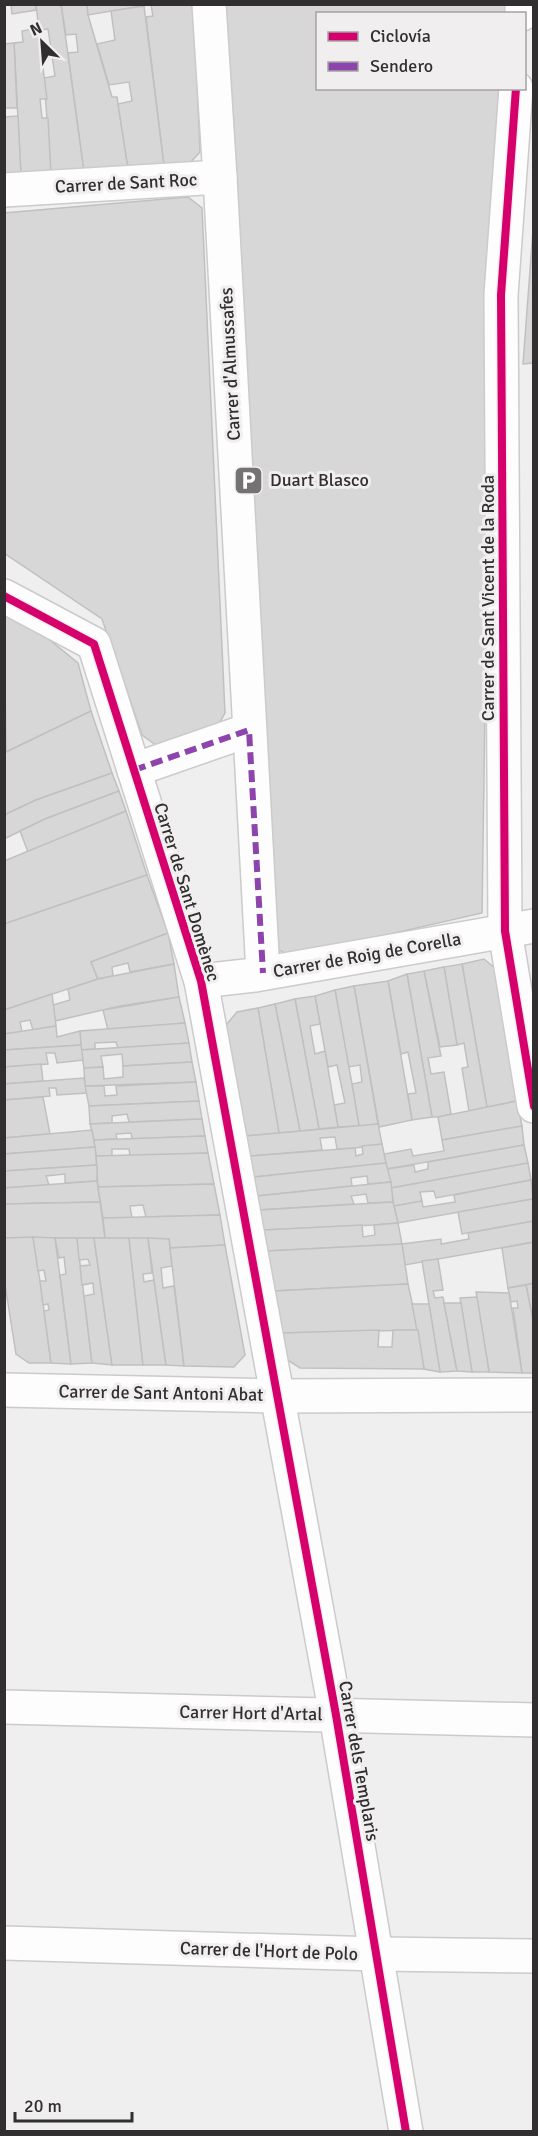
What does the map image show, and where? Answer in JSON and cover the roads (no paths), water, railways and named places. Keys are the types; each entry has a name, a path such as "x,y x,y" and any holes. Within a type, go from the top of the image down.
{"street":[{"name":"Carrer de Sant Roc","path":"4,190 220,177 209,4"},
{"name":"Carrer de Sant Vicent de la Roda","path":"516,90 501,295 519,929 534,1106"},
{"name":"Carrer d'Almussafes","path":"220,177 263,973"},
{"name":"Carrer de Sant Domènec","path":"4,596 94,644 201,981 278,1396"},
{"path":"134,770 249,730"},
{"name":"Carrer de Roig de Corella","path":"201,981 263,973 519,929"},
{"name":"Carrer de Sant Antoni Abat","path":"4,1390 278,1396 534,1395"},
{"name":"Carrer dels Templaris","path":"278,1396 336,1715 406,2132"},
{"name":"Carrer Hort d'Artal","path":"4,1707 534,1720"},
{"name":"Carrer de l'Hort de Polo","path":"4,1943 377,1954 534,1956"}],"place":[{"name":"Duart Blasco","path":"249,480"}]}
